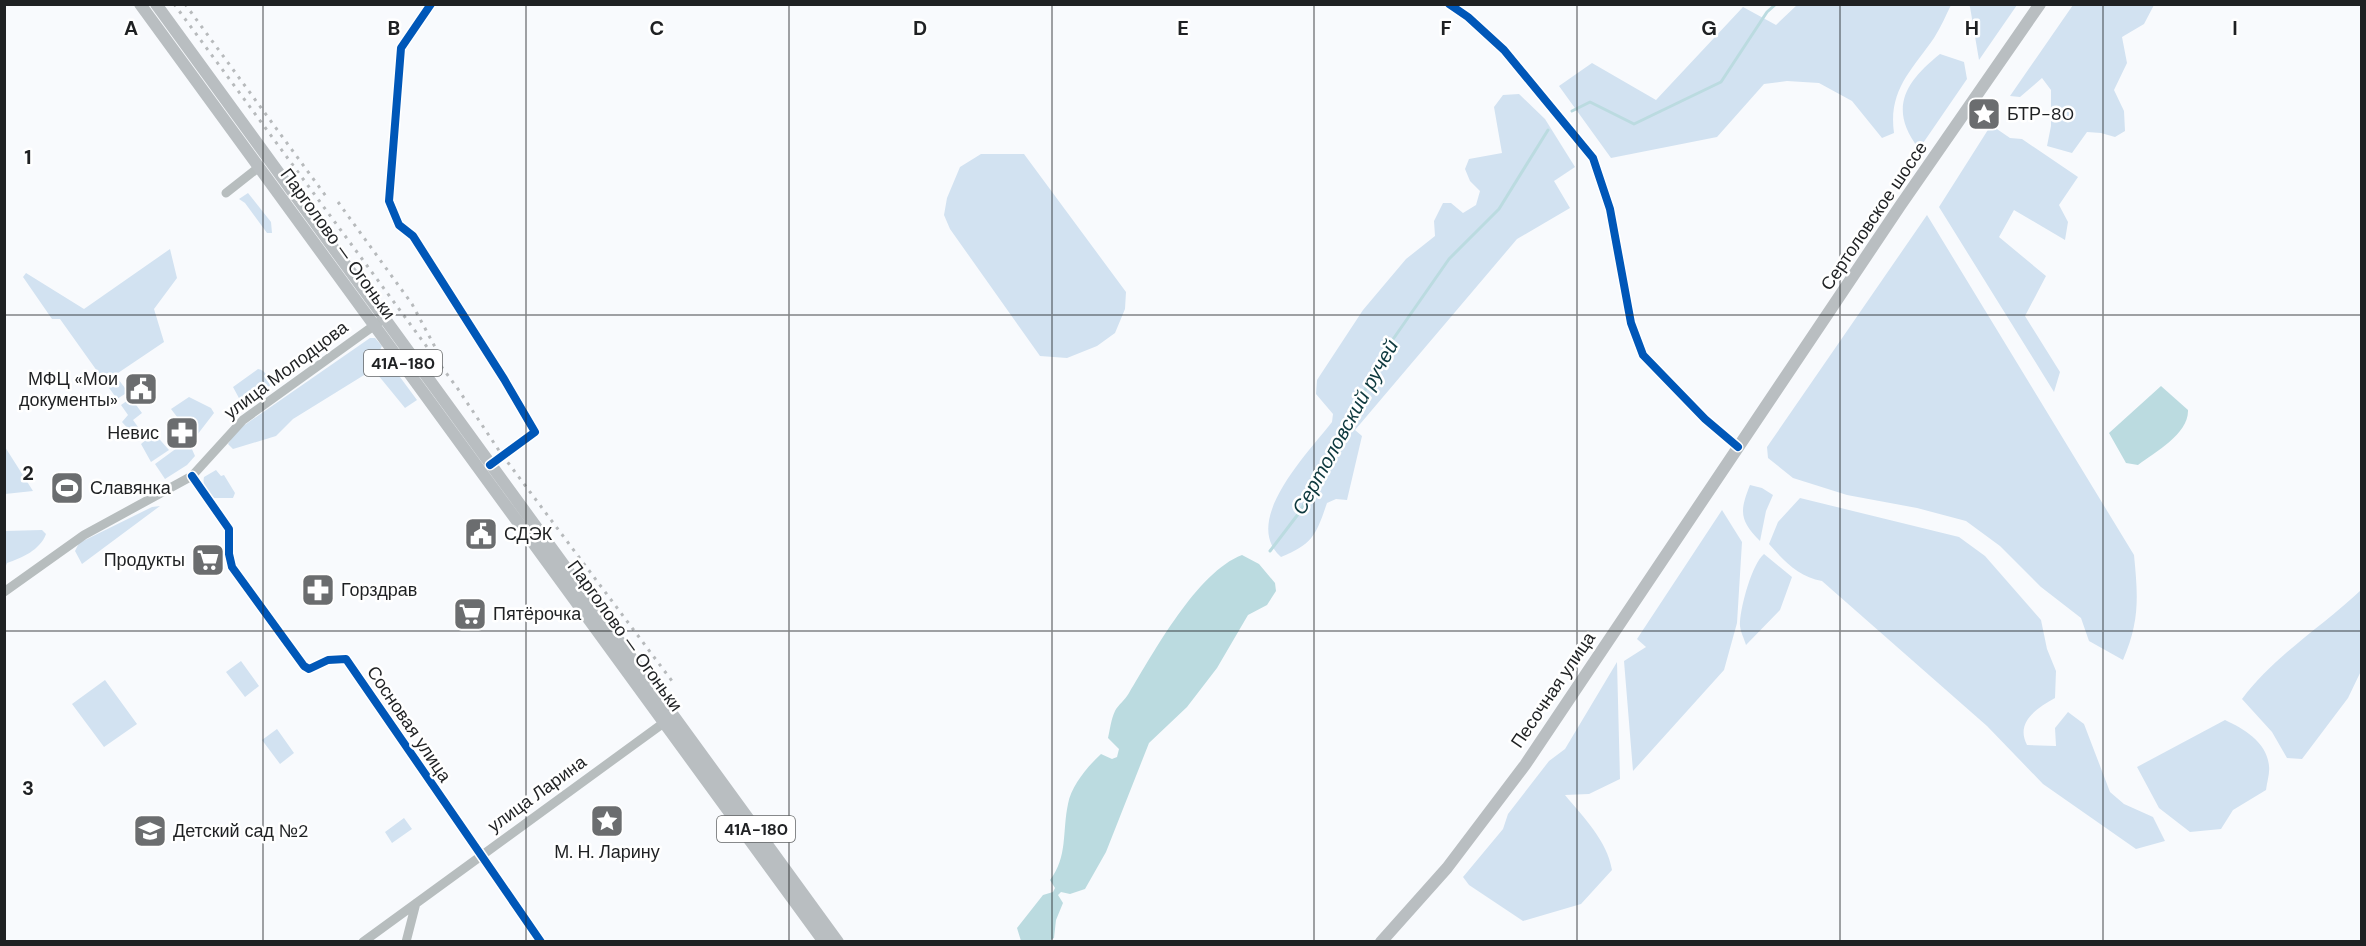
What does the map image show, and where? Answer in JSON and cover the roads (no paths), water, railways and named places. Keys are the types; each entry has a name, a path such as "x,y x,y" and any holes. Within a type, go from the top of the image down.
{"main road":[{"name":"Парголово — Огоньки","path":"140,4 260,168 490,465 824,942"},
{"name":"Парголово — Огоньки","path":"156,4 379,322 669,719 838,942"},
{"name":"Сертоловское шоссе","path":"1738,447 2040,4"},
{"name":"Песочная улица","path":"1382,942 1447,868 1492,812 1738,447"}],"street":[{"path":"431,4 401,48 389,201 399,225 413,236 535,432 490,465"},
{"path":"1449,4 1468,17 1504,50 1593,158 1610,209 1631,323 1643,355 1705,419 1738,447"},
{"path":"226,193 260,168"},
{"name":"улица Молодцова","path":"4,592 84,535 192,476 243,420 379,322"},
{"name":"Сосновая улица","path":"192,476 229,529 229,554 232,567 304,666 309,669 327,660 346,658 541,942"},
{"name":"улица Ларина","path":"363,942 669,719"},
{"path":"406,942 416,903"}],"waterway":[{"name":"Сертоловский ручей","path":"1572,111 1590,102 1634,124 1721,82 1767,12 1776,4"},
{"name":"Сертоловский ручей","path":"1270,551 1299,513 1344,433 1382,355 1449,259 1499,209 1548,130"}],"railway":[{"path":"174,4 458,389 500,452 675,685"},
{"path":"185,4 328,199"},
{"path":"338,202 412,304 435,347"}],"place":[{"name":"БТР-80","path":"1984,114"},
{"name":"МФЦ «Мои документы»","path":"141,389"},
{"name":"Невис","path":"182,433"},
{"name":"Славянка","path":"67,488"},
{"name":"СДЭК","path":"481,534"},
{"name":"Продукты","path":"208,560"},
{"name":"Горздрав","path":"318,590"},
{"name":"Пятёрочка","path":"470,614"},
{"name":"М. Н. Ларину","path":"607,821"},
{"name":"Детский сад №2","path":"150,831"}]}
